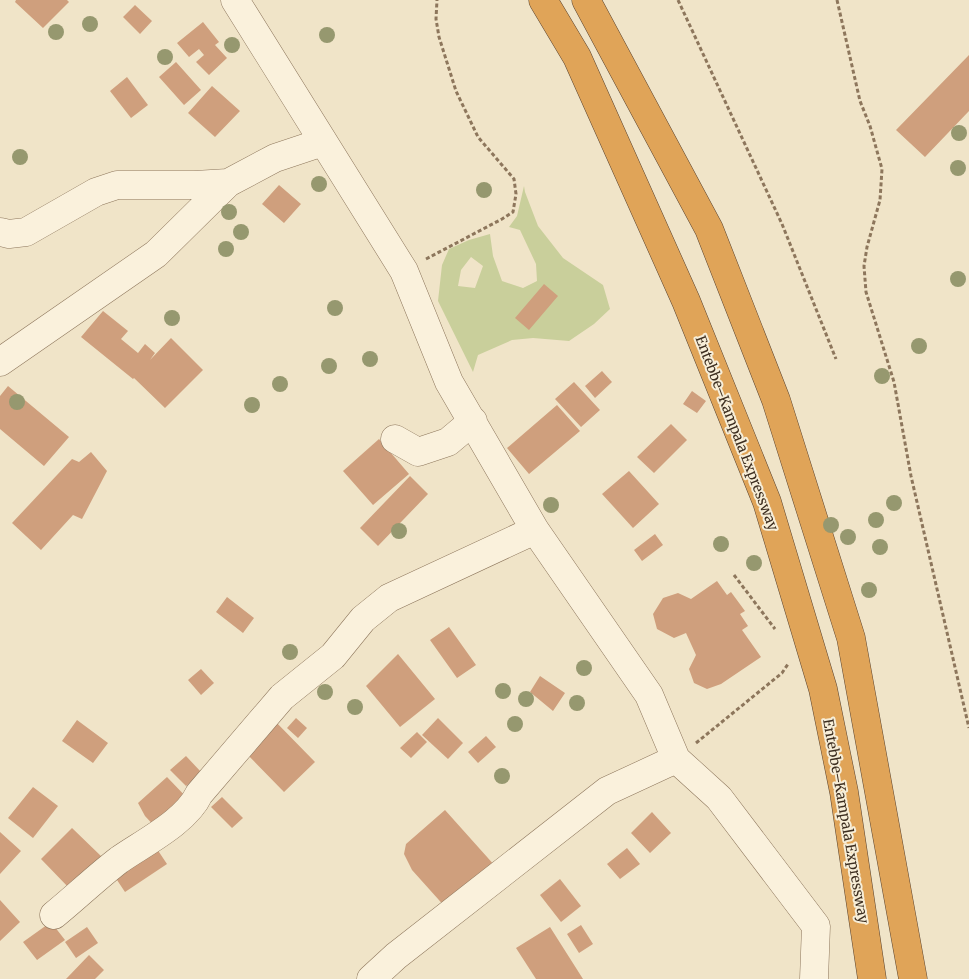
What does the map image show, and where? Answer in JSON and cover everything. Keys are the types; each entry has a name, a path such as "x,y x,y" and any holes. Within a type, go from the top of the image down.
{"highway":[{"name":"Entebbe–Kampala Expressway","path":"543,0 577,57 686,301 767,502 823,689 844,792 872,979"},
{"path":"586,0 709,229 776,400 851,638 913,979"}],"street":[{"path":"235,0 404,271 449,382 535,530 650,695 676,759 719,798 816,926 814,979"},
{"path":"0,362 156,254 228,184 275,158 323,142"},
{"path":"0,232 9,234 26,232 96,192 117,185 228,184"},
{"path":"395,439 418,452 448,442 473,421"},
{"path":"54,915 120,860 156,837 195,803 204,787 282,697 333,656 363,619 389,598 535,530"},
{"path":"371,979 396,956 607,791 676,759"}],"path":[{"path":"404,271 513,212 516,194 514,179 478,138 456,92 439,36 436,19 437,0"},
{"path":"678,0 782,224 836,359"},
{"path":"837,0 860,101 870,126 882,169 880,200 867,247 864,266 866,292 894,382 911,476 969,728"},
{"path":"734,575 780,636"},
{"path":"676,759 782,673 790,662"}],"green space":[{"path":"524,186 538,226 563,258 603,285 610,309 594,324 569,341 533,338 512,340 478,355 473,372 438,301 442,265 449,249 469,240 490,234 493,256 502,281 523,288 537,281 536,264 520,230 509,227 517,216","holes":["471,257 483,266 475,288 458,286 461,270"]}],"building":[{"path":"16,0 67,0 69,2 43,28 15,2"},
{"path":"135,5 152,21 140,34 123,17"},
{"path":"203,22 219,42 215,45 227,58 209,75 196,62 204,55 199,49 189,57 177,43"},
{"path":"969,55 969,111 925,157 896,130"},
{"path":"176,62 201,90 184,105 159,77"},
{"path":"127,77 148,105 131,118 110,91"},
{"path":"212,86 240,111 215,137 188,113"},
{"path":"279,185 301,204 284,223 262,204"},
{"path":"544,284 558,296 529,330 515,318"},
{"path":"103,311 128,331 121,339 138,353 145,344 155,353 150,360 171,338 203,370 165,408 134,378 81,337"},
{"path":"602,371 612,382 595,398 585,386"},
{"path":"574,382 600,410 581,427 555,399"},
{"path":"8,386 69,437 44,466 0,429 0,396"},
{"path":"692,391 706,401 697,413 683,404"},
{"path":"557,405 580,431 529,474 507,448"},
{"path":"671,424 687,440 654,473 637,457"},
{"path":"379,439 409,474 373,505 343,471"},
{"path":"91,452 107,471 82,519 73,515 41,550 12,523 72,459 79,462"},
{"path":"629,471 659,504 633,528 602,494"},
{"path":"410,476 428,494 378,546 360,528"},
{"path":"655,534 663,545 642,561 634,550"},
{"path":"717,581 727,595 731,592 745,611 740,614 748,626 742,630 761,657 721,684 707,689 694,683 689,669 696,655 686,633 674,638 657,629 653,614 663,598 678,593 691,599"},
{"path":"227,597 254,618 243,633 216,612"},
{"path":"449,627 476,665 457,678 430,640"},
{"path":"398,654 435,699 400,727 366,686"},
{"path":"201,669 214,683 201,695 188,680"},
{"path":"540,676 565,693 553,711 530,692"},
{"path":"272,718 315,762 284,792 241,748"},
{"path":"296,718 307,728 298,738 287,728"},
{"path":"438,718 463,743 448,759 422,735"},
{"path":"77,720 108,743 93,763 62,741"},
{"path":"417,732 427,742 411,758 400,748"},
{"path":"486,736 496,747 478,763 468,752"},
{"path":"186,756 202,773 186,786 170,770"},
{"path":"167,777 191,802 159,831 145,816 138,803"},
{"path":"33,787 58,806 33,838 8,818"},
{"path":"222,797 243,818 232,828 211,807"},
{"path":"445,810 496,867 447,909 412,870 404,854 406,844"},
{"path":"652,812 671,833 650,853 631,833"},
{"path":"72,828 102,857 70,889 41,859"},
{"path":"0,832 21,851 0,874"},
{"path":"153,843 167,864 125,892 111,871"},
{"path":"627,848 640,864 620,879 607,864"},
{"path":"560,879 581,906 561,922 540,895"},
{"path":"0,900 20,922 0,941"},
{"path":"51,922 65,940 37,960 23,942"},
{"path":"581,925 593,944 579,953 567,934"},
{"path":"87,927 98,943 76,958 65,942"},
{"path":"550,927 583,979 536,979 516,948"},
{"path":"89,955 104,970 95,979 66,979"}]}
